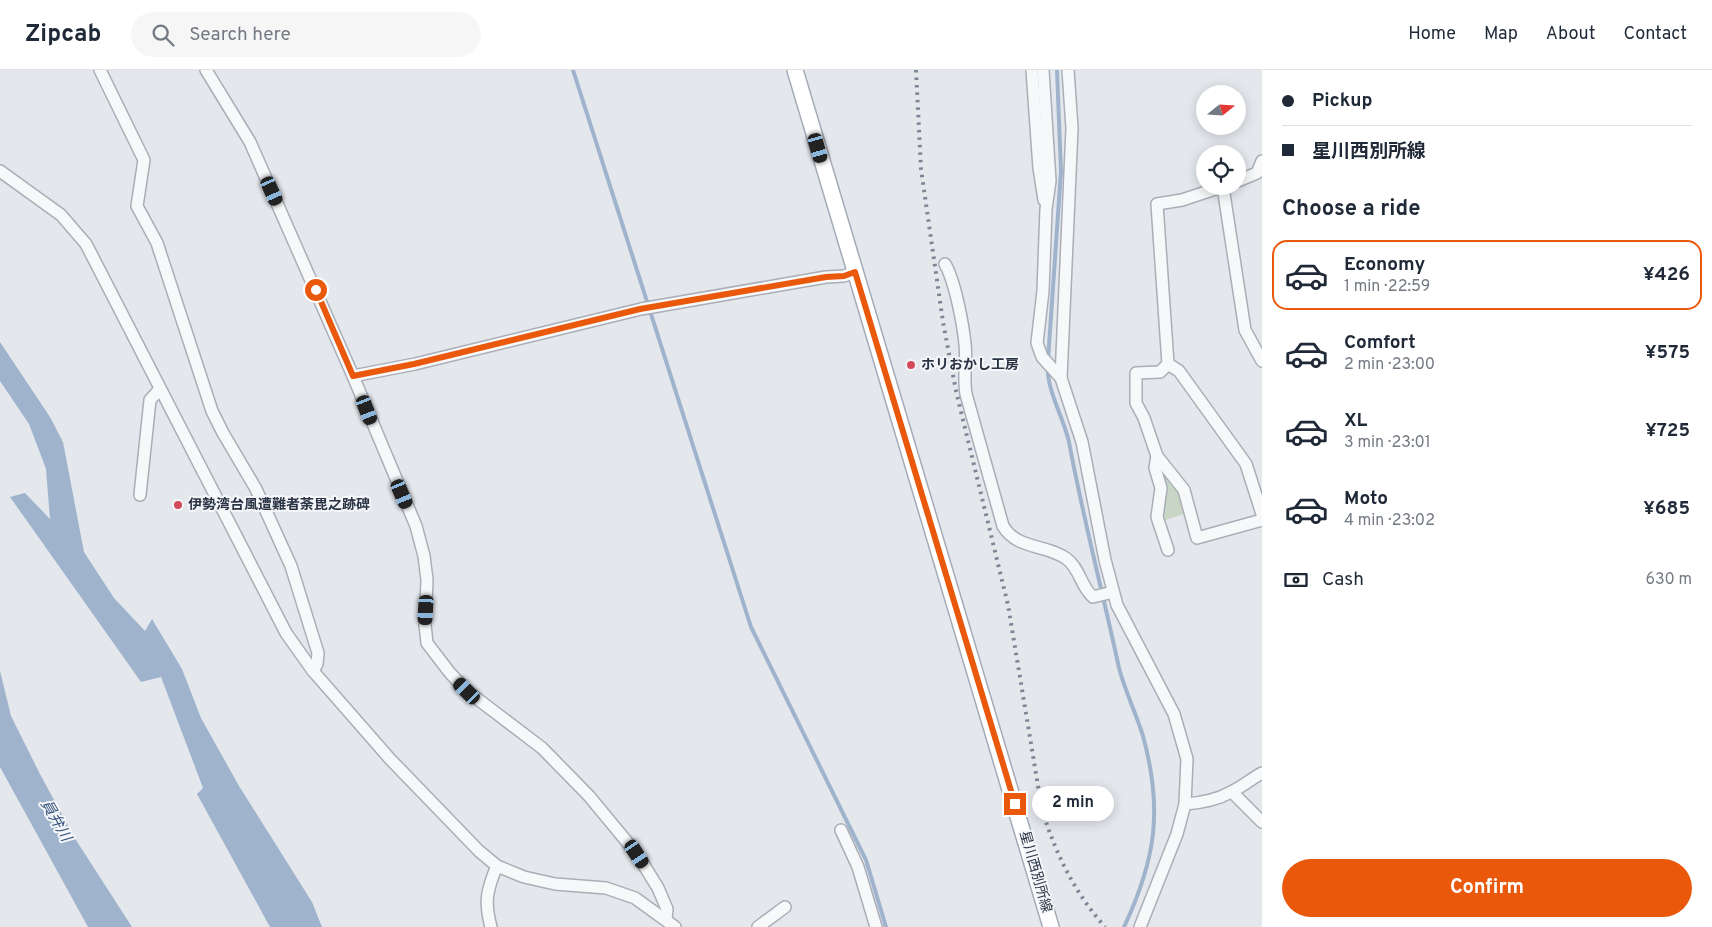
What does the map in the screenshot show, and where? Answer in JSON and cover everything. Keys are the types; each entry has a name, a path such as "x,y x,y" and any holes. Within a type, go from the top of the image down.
{"main road":[{"name":"星川西別所線","path":"795,70 962,623 1051,927"}],"street":[{"path":"100,70 144,160 137,206 157,243 212,411 222,433 256,489 291,566 318,653 314,671"},
{"path":"206,70 250,142 353,376 416,526 424,556 427,580 425,625 427,643 450,673 467,691 542,748 595,804 637,854 658,888 667,909 666,919"},
{"path":"1032,70 1039,168 1046,209"},
{"path":"1043,70 1050,181 1046,209 1043,291 1037,343 1042,357 1058,375"},
{"path":"1068,70 1072,128 1058,375 1086,459 1117,605 1167,700 1181,735 1187,759 1184,804 1177,834 1140,927"},
{"path":"1246,178 1257,173 1262,161"},
{"path":"0,171 61,215 86,244 159,390 230,521 286,633 314,671 390,759 479,851 497,866 524,877 556,884 606,888 635,898 675,927"},
{"path":"1197,195 1182,200 1157,204 1168,364 1160,372 1136,373 1136,403 1144,418 1157,456 1184,490 1197,538 1262,520"},
{"path":"1225,195 1245,330 1262,361"},
{"path":"945,264 954,286 966,345 963,378 966,394 1003,526 1008,534 1018,541 1066,558 1076,568 1088,593 1093,597 1113,592"},
{"path":"353,376 414,364 649,308 826,277 844,276 855,272"},
{"path":"1168,364 1179,371 1246,464 1262,514"},
{"path":"140,495 150,400 159,390"},
{"path":"1157,456 1156,468 1160,488 1157,518 1168,550"},
{"path":"1184,804 1201,803 1232,792 1240,785 1262,773"},
{"path":"1232,792 1262,822"},
{"path":"841,830 858,867 876,927"},
{"path":"492,927 487,912 488,888 497,866"},
{"path":"758,927 785,907"}],"green space":[{"path":"1161,471 1179,492 1184,514 1163,521"}],"water":[{"path":"0,342 50,417 63,442 84,552 114,598 145,631 152,619 182,669 201,718 239,786 312,902 322,927 270,927 197,794 203,788 161,677 141,682 10,497 25,493 50,519 46,469 29,424 0,381"},
{"name":"員弁川","path":"0,671 11,716 40,774 74,837 132,927 88,927 0,767"}],"waterway":[{"path":"573,70 751,627 866,860 886,927"},
{"path":"1048,360 1061,171 1057,70"},
{"path":"1048,367 1052,394 1067,433 1080,499 1119,668 1143,736 1153,787 1153,833 1149,856 1135,902 1124,927"}],"railway":[{"path":"916,70 921,169 943,322 956,391 1008,605 1042,810 1053,842 1067,872 1084,900 1105,927"}],"place":[{"name":"ホリおかし工房","path":"911,365"},
{"name":"伊勢湾台風遭難者荼毘之跡碑","path":"178,505"}],"route":[{"path":"316,290 353,376 414,364 640,309 661,307 826,277 844,276 855,272 1015,804"}]}
